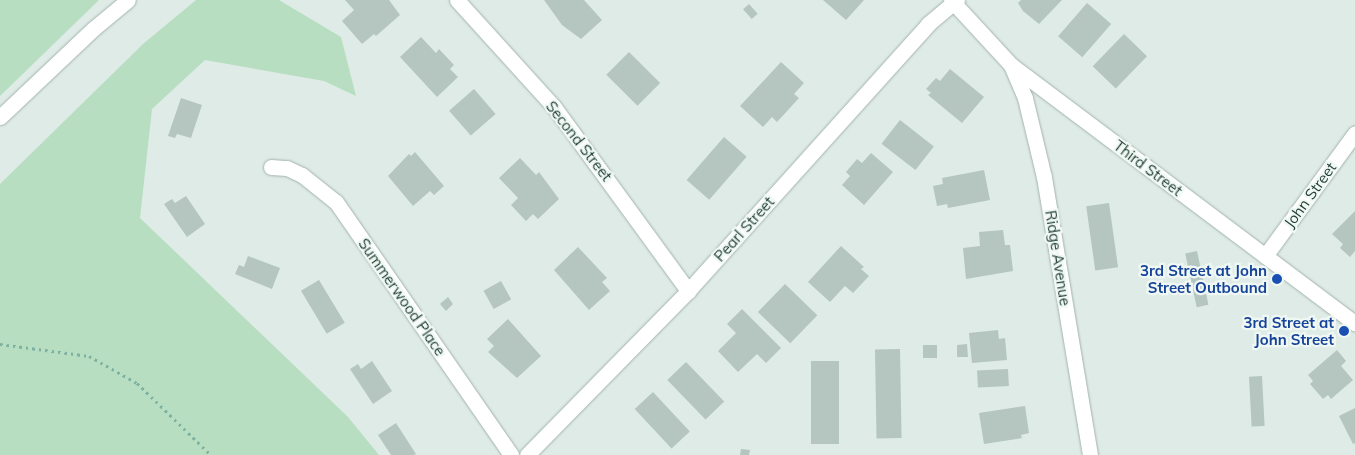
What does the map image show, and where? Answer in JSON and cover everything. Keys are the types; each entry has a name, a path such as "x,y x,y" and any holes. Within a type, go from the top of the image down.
{"street":[{"path":"0,118 93,29 128,0"},
{"name":"Second Street","path":"457,0 554,107 688,291"},
{"name":"Pearl Street","path":"527,455 688,291 928,24 954,1"},
{"name":"Third Street","path":"954,1 1011,65 1355,323"},
{"name":"Ridge Avenue","path":"1011,65 1026,98 1044,177 1090,455"},
{"name":"John Street","path":"1265,256 1355,133"},
{"name":"Summerwood Place","path":"271,167 287,168 302,175 336,202 511,455"}],"path":[{"path":"0,344 89,356 137,383 211,455"}],"green space":[{"path":"0,0 99,0 0,96"},
{"path":"196,0 279,0 341,37 356,96 324,81 205,60 152,109 140,218 348,417 379,455 0,455 0,184 143,44"}],"building":[{"path":"345,0 389,0 400,15 376,36 374,34 362,44 342,21 354,10"},
{"path":"544,0 584,0 602,20 581,39 562,25"},
{"path":"823,0 864,0 846,20"},
{"path":"1021,0 1062,0 1039,24 1023,11 1018,3"},
{"path":"1087,3 1111,24 1082,57 1058,36"},
{"path":"749,4 758,14 752,19 743,9"},
{"path":"1124,34 1147,56 1116,89 1093,66"},
{"path":"421,37 436,53 439,49 454,65 450,69 458,77 437,97 400,57"},
{"path":"629,52 660,83 637,106 606,75"},
{"path":"781,62 804,83 794,94 799,98 777,122 772,117 763,127 740,106"},
{"path":"950,69 984,97 962,123 928,95 931,93 926,89 936,78 940,81"},
{"path":"474,89 496,114 471,136 449,111"},
{"path":"181,98 202,105 191,138 177,134 175,138 168,136"},
{"path":"900,120 934,146 915,170 882,144"},
{"path":"724,137 747,157 709,200 687,180"},
{"path":"415,152 444,186 434,195 430,191 413,206 388,176 409,154 411,156"},
{"path":"871,153 893,172 864,205 842,185 850,176 846,172 857,159 862,163"},
{"path":"520,158 536,175 539,172 559,199 538,219 533,214 526,221 511,205 518,198 499,178"},
{"path":"984,170 990,200 948,208 947,204 937,206 933,186 943,184 942,178"},
{"path":"186,196 205,224 187,237 164,204 172,199 175,203"},
{"path":"1109,203 1118,267 1095,271 1086,206"},
{"path":"1355,211 1355,251 1350,257 1340,248 1343,244 1332,234"},
{"path":"1003,230 1005,245 1010,245 1013,271 966,279 963,248 980,246 979,232"},
{"path":"841,246 864,267 861,269 869,276 853,293 845,286 830,302 808,282"},
{"path":"578,247 607,278 602,282 610,291 589,310 554,270"},
{"path":"1197,251 1208,305 1197,307 1185,253"},
{"path":"248,256 280,268 272,289 235,274 239,265 244,267"},
{"path":"319,280 345,323 327,334 301,291"},
{"path":"501,281 511,299 494,309 484,291"},
{"path":"785,284 817,315 790,343 758,312"},
{"path":"448,297 453,304 446,311 440,304"},
{"path":"742,309 781,348 766,363 757,354 738,372 718,351 736,333 727,324"},
{"path":"508,319 541,356 517,378 488,352 494,346 487,339"},
{"path":"998,330 999,339 1005,338 1007,360 972,363 969,333"},
{"path":"967,344 968,357 957,357 957,345"},
{"path":"923,345 937,345 937,358 923,358"},
{"path":"875,349 900,349 902,438 877,438"},
{"path":"1337,350 1346,361 1341,366 1353,380 1331,399 1328,395 1323,399 1310,384 1313,381 1308,375"},
{"path":"372,361 392,391 373,404 350,369 358,364 361,369"},
{"path":"811,361 839,361 839,444 811,444"},
{"path":"686,362 724,402 706,420 667,380"},
{"path":"1008,369 1009,386 978,388 977,371"},
{"path":"1262,376 1265,426 1252,427 1249,377"},
{"path":"653,392 690,431 672,449 635,409"},
{"path":"1025,406 1029,433 1021,435 1022,438 984,444 979,413"},
{"path":"1355,408 1355,443 1353,444 1339,416"},
{"path":"396,423 416,454 391,455 378,435"},
{"path":"741,449 750,450 749,455 740,455"}],"place":[{"name":"3rd Street at John Street Outbound","path":"1277,279"},
{"name":"3rd Street at John Street","path":"1344,331"}]}
